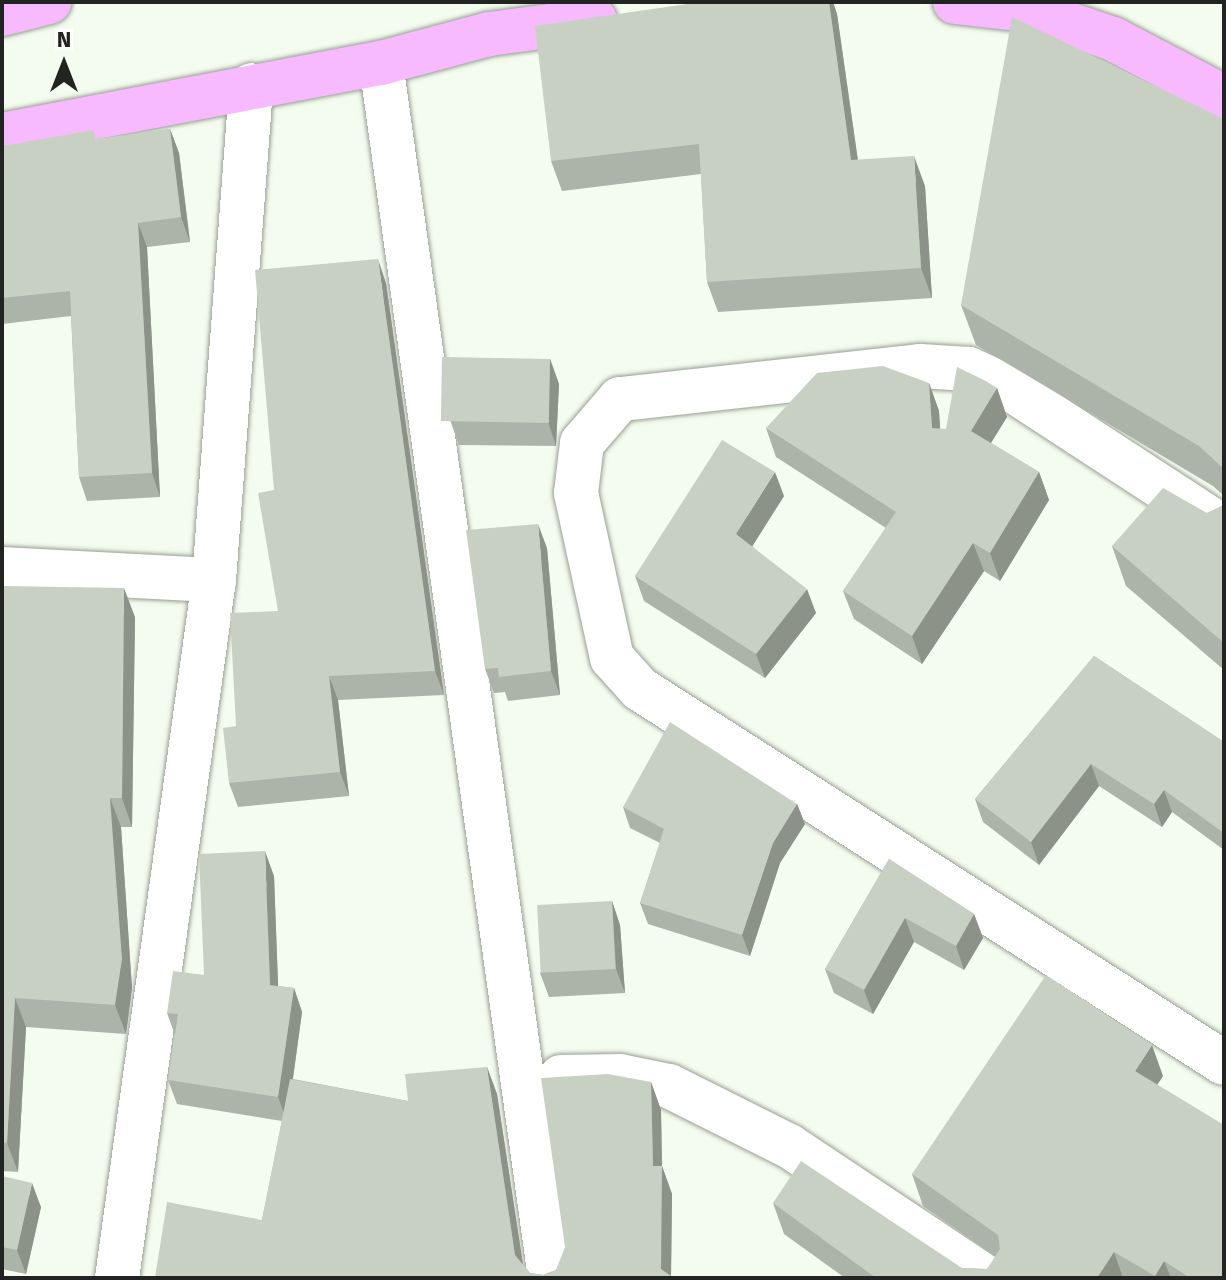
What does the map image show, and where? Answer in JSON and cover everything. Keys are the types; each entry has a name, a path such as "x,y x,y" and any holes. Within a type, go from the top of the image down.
{"highway":[{"path":"2,14 49,2"},
{"path":"955,2 1028,10 1113,39 1224,97"},
{"path":"2,135 251,85 381,63 489,34 630,16"}],"street":[{"path":"381,63 519,1082 550,1278"},
{"path":"117,1278 214,580 251,85"},
{"path":"1224,528 1006,386 969,369 944,367 620,399 582,443 576,493 612,658 640,689 1224,1063"},
{"path":"2,569 214,580"},
{"path":"519,1082 620,1076 669,1086 789,1146 987,1278"}],"building":[{"path":"701,2 829,2 851,160 914,156 921,268 707,282 699,144 551,161 535,26"},
{"path":"1012,17 1224,119 1224,469 1199,446 961,305"},
{"path":"170,129 181,217 138,223 152,473 79,477 70,291 2,298 2,146 94,130 95,139"},
{"path":"378,259 435,671 329,676 340,772 229,783 223,728 236,726 230,613 278,611 258,493 274,490 255,270"},
{"path":"442,357 550,359 549,423 441,421"},
{"path":"883,366 929,383 932,428 946,429 957,367 997,388 971,431 1039,472 990,553 973,543 912,636 843,591 896,512 766,428 817,373"},
{"path":"722,440 775,472 736,534 807,589 756,654 635,576"},
{"path":"1163,488 1207,513 1224,505 1224,643 1112,546"},
{"path":"538,524 551,671 499,677 498,668 485,669 466,530"},
{"path":"2,586 124,588 122,798 110,798 122,959 115,1005 15,998 7,1143 2,1142"},
{"path":"1094,656 1224,742 1224,833 1164,790 1154,804 1091,764 1031,842 975,799"},
{"path":"670,722 797,804 773,843 742,935 640,903 664,829 623,807"},
{"path":"265,851 270,985 294,988 278,1097 168,1080 178,1014 167,1013 173,971 204,975 199,854"},
{"path":"889,859 974,914 956,946 905,918 864,990 825,969"},
{"path":"612,901 616,969 541,973 537,905"},
{"path":"1046,975 1152,1045 1135,1071 1224,1125 1224,1278 1190,1278 1164,1261 1155,1276 1114,1252 1097,1278 876,1278 773,1203 801,1161 962,1268 987,1269 1000,1249 998,1235 912,1174"},
{"path":"487,1067 515,1255 530,1273 543,1275 556,1270 565,1247 541,1078 608,1074 651,1082 653,1166 662,1166 661,1269 674,1278 155,1278 167,1202 262,1220 290,1079 408,1101 405,1074"},
{"path":"2,1176 32,1183 17,1250 2,1247"}]}
